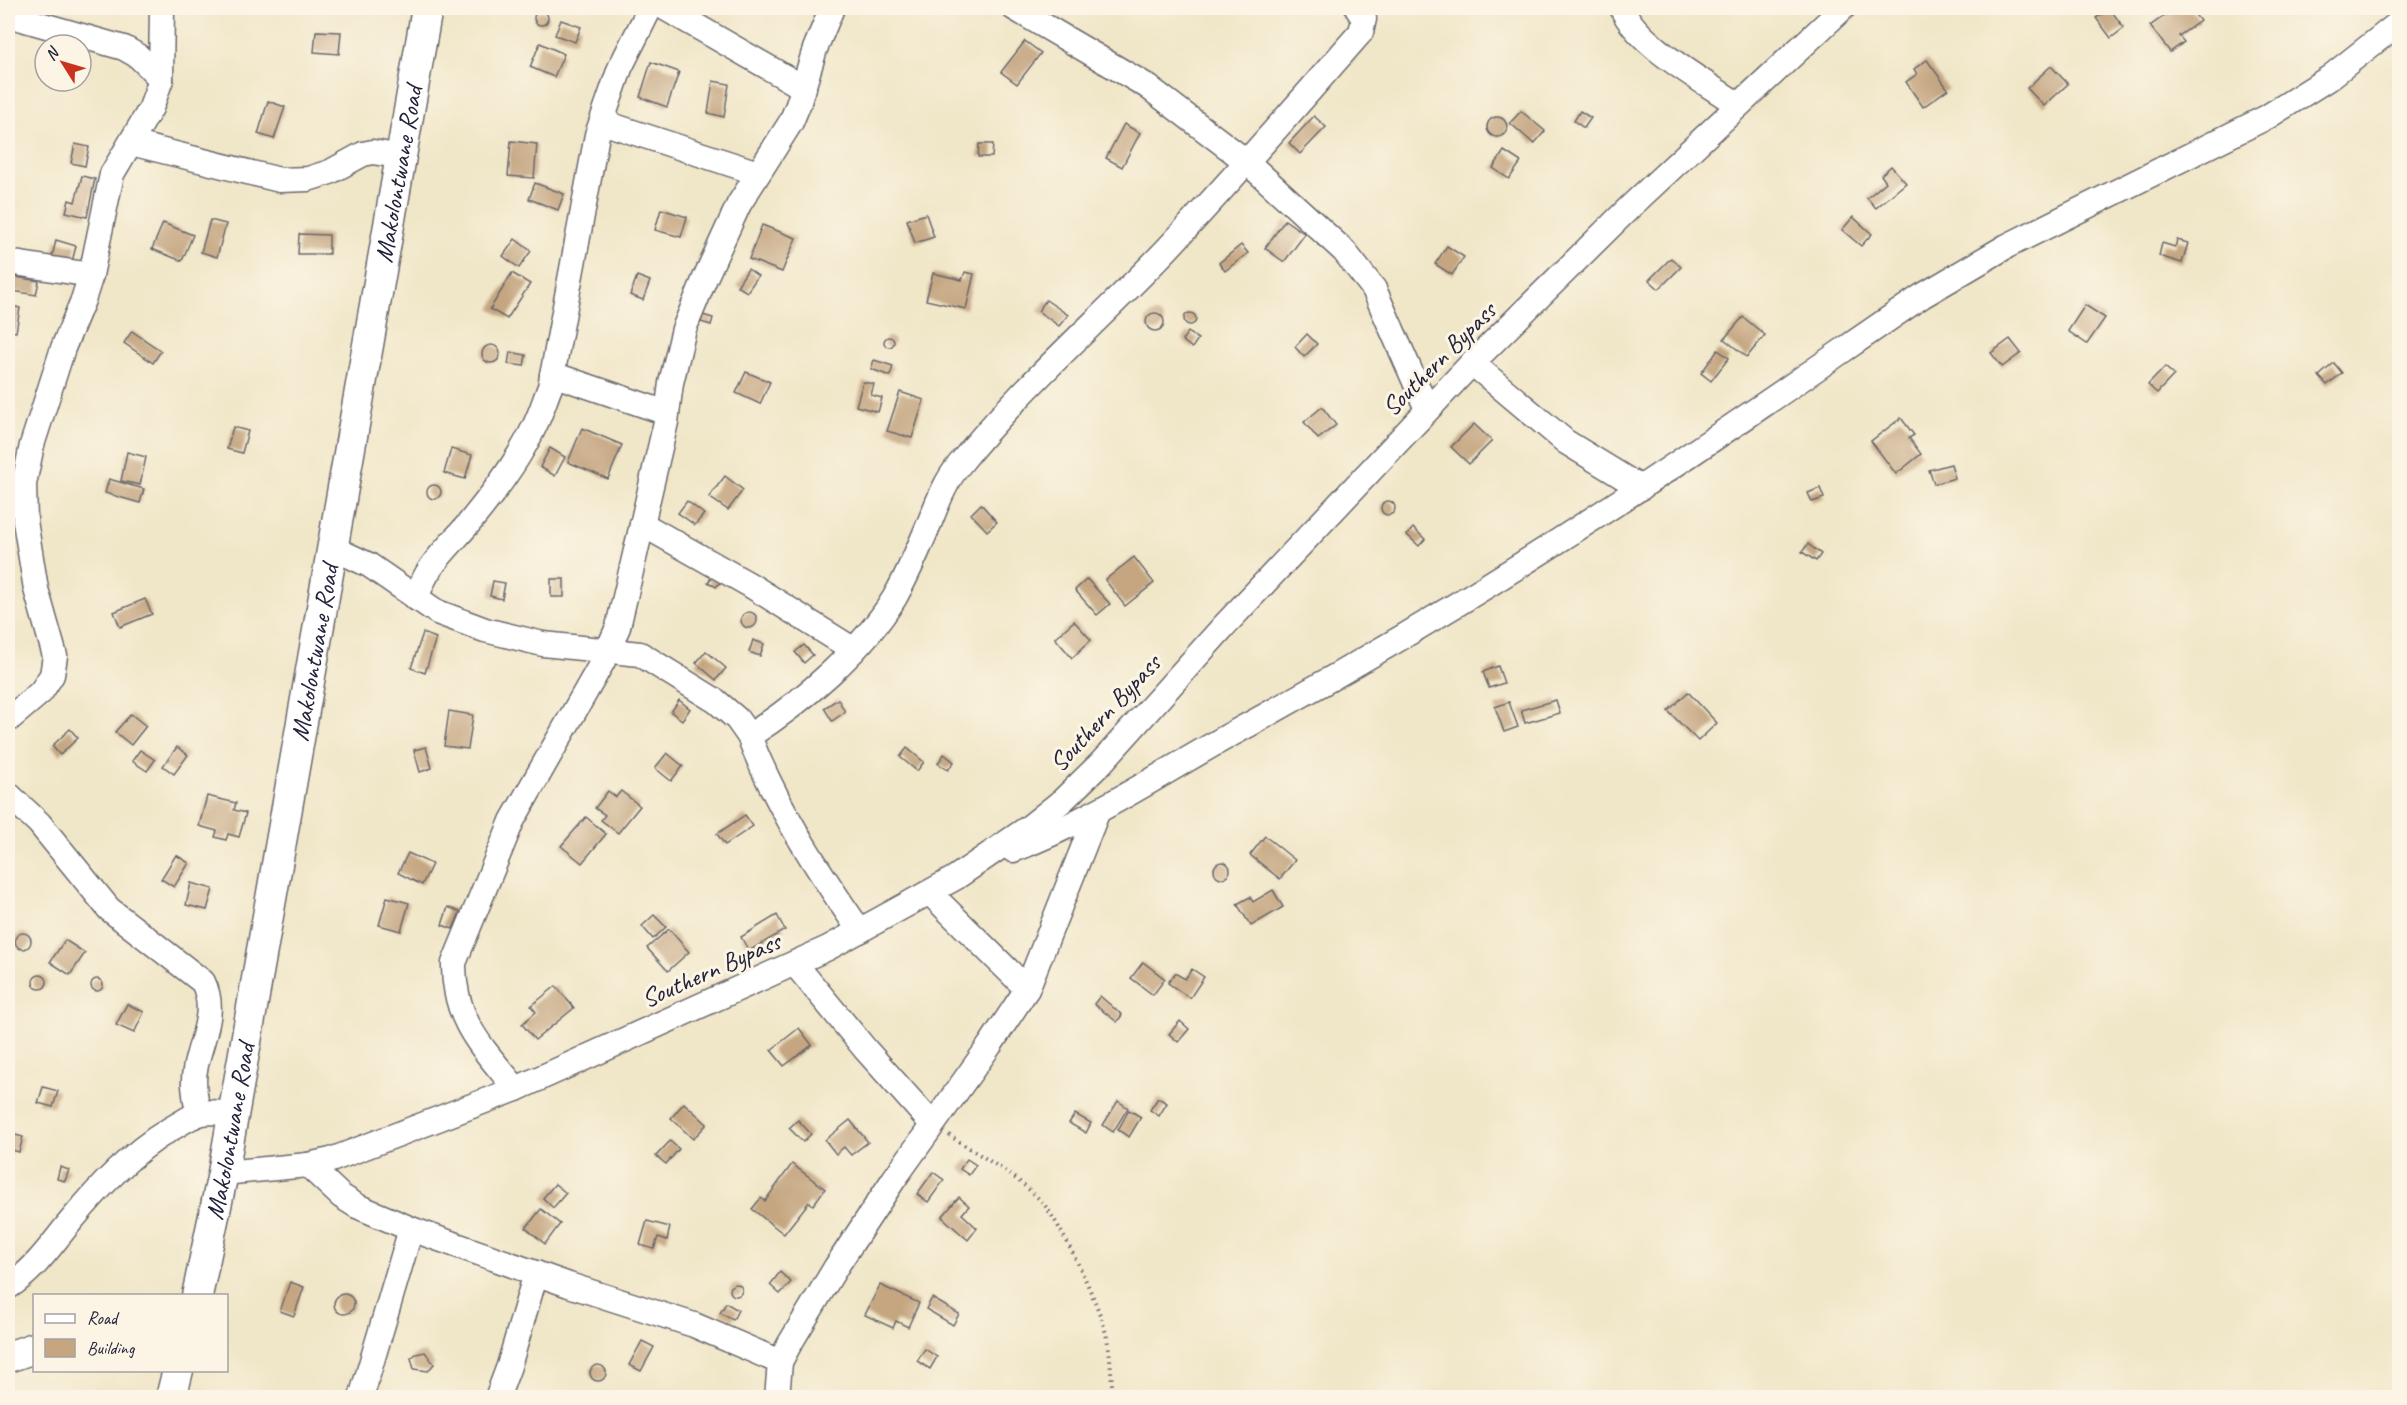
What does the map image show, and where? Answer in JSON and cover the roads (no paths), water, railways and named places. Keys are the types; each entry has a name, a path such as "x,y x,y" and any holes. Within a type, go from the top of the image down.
{"main road":[{"name":"Makolontwane Road","path":"197,1294 223,1173 427,8"},
{"path":"8,1357 33,1348"},
{"path":"171,1398 178,1372"}],"street":[{"path":"8,720 41,692 52,675 55,656 36,589 25,521 16,494 91,275 110,182 151,108 161,79 162,8"},
{"path":"417,599 420,585 433,563 474,517 512,466 535,426 552,374 597,135 620,68 650,8"},
{"path":"665,8 804,88"},
{"path":"516,1089 466,1025 458,1002 454,963 512,820 607,652 618,627 668,413 671,383 684,329 725,232 758,173 791,122 815,49 832,8"},
{"path":"1014,8 1148,86 1247,162 1344,251 1374,289 1427,409"},
{"path":"749,736 770,723 854,650 876,626 895,596 941,494 957,466 1088,327 1167,249 1361,32 1364,19 1357,8"},
{"path":"1622,8 1634,29 1647,42 1738,105"},
{"name":"Southern Bypass","path":"223,1173 308,1165 331,1160 516,1089 795,964 860,931 982,861 1046,814 1101,763 1223,627 1427,409 1631,206 1843,8"},
{"path":"8,15 124,48 138,56 161,79"},
{"path":"982,861 1061,831 1097,813 1181,762 1411,632 1641,488 1922,296 2007,246 2267,117 2329,78 2400,22"},
{"path":"602,122 758,173"},
{"path":"131,143 280,180 308,179 330,172 363,154 373,152 402,157"},
{"path":"8,262 91,275"},
{"path":"1473,363 1566,442 1641,488"},
{"path":"552,374 668,413"},
{"path":"642,524 750,585 854,650"},
{"path":"333,548 369,565 437,612 485,630 543,644 640,654 716,700 737,719 749,736 757,759 806,849 860,931"},
{"path":"8,794 39,823 109,909 203,982 208,993 209,1008 208,1022 194,1071 198,1113"},
{"path":"777,1398 780,1362 836,1268 932,1124 990,1045 1027,989 1097,813"},
{"path":"930,892 1027,989"},
{"path":"795,964 866,1050 932,1124"},
{"path":"8,1287 39,1262 113,1172 145,1145 198,1113 213,1110 233,1115"},
{"path":"308,1165 341,1196 357,1206 411,1229 694,1325 780,1362"},
{"path":"361,1398 411,1229"},
{"path":"497,1398 536,1273"}]}
